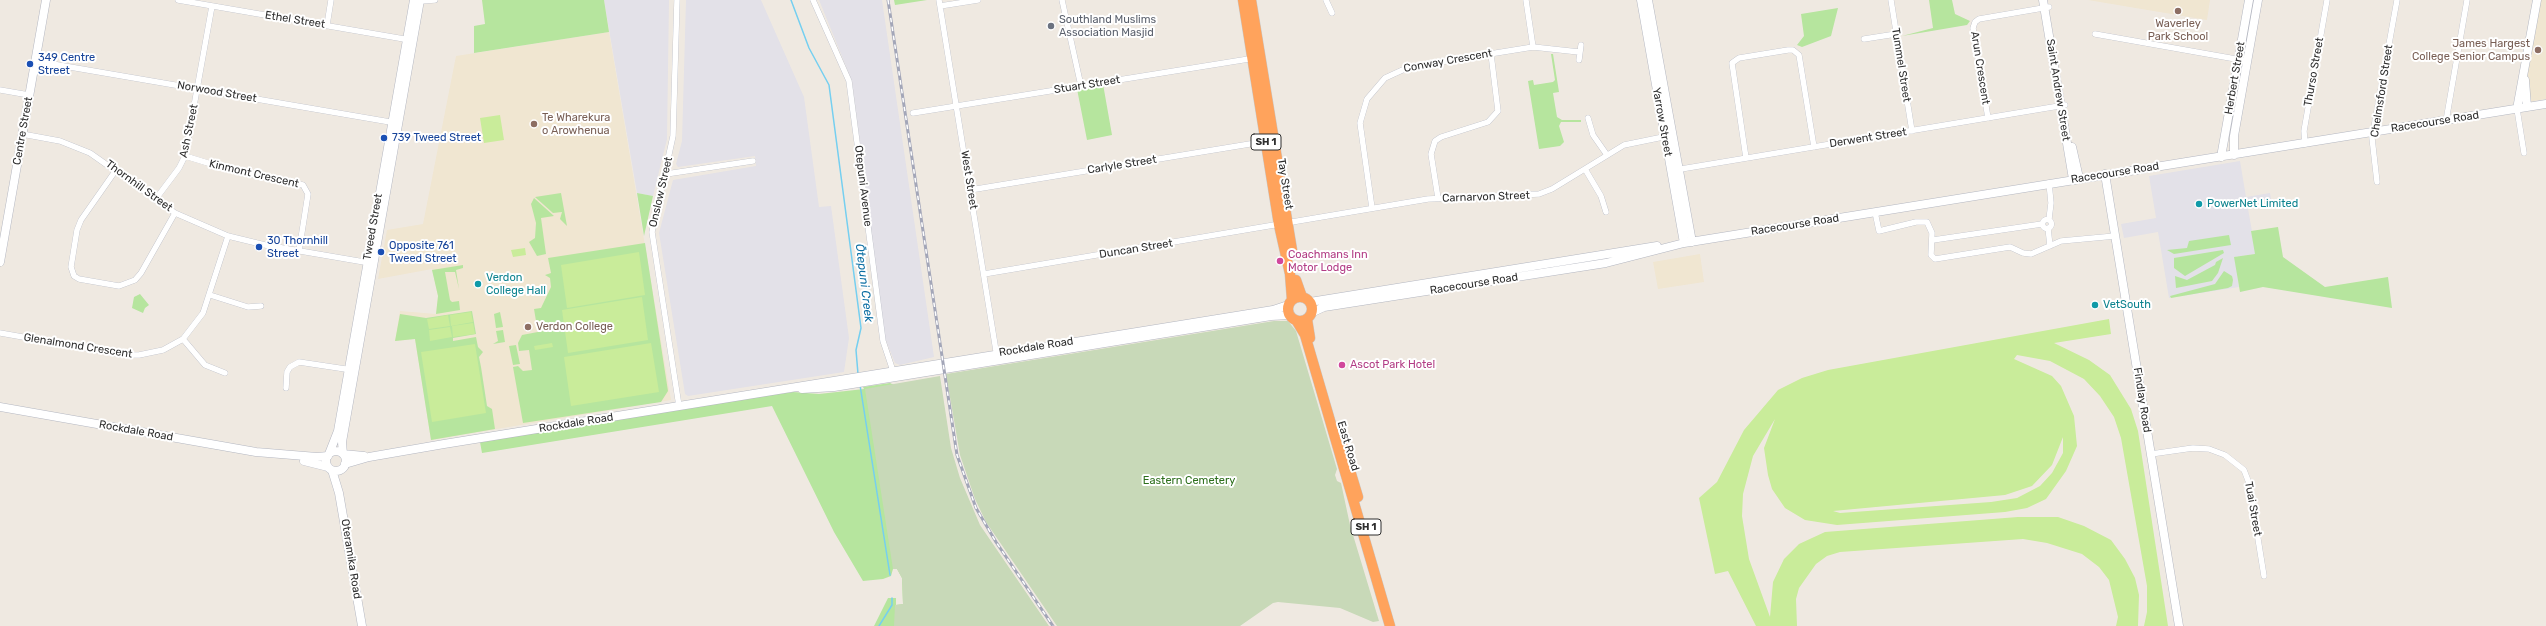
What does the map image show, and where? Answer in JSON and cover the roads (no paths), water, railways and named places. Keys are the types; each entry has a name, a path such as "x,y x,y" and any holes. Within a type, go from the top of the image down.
{"highway":[{"name":"Tay Street","path":"1243,0 1256,58 1283,224 1296,277 1296,307"},
{"name":"Tay Street","path":"1251,0 1256,58"},
{"path":"1296,307 1309,316"},
{"name":"SH 1","path":"1296,307 1309,316"},
{"name":"East Road","path":"1296,307 1369,562 1376,579"},
{"name":"East Road","path":"1309,316 1310,337 1362,513 1376,579 1390,626"}],"street":[{"name":"Centre Street","path":"0,262 46,0"},
{"name":"Ethel Street","path":"178,0 409,40"},
{"path":"327,25 332,0"},
{"path":"418,0 435,0"},
{"name":"Tweed Street","path":"343,454 342,442 352,370 409,40 418,0"},
{"name":"Onslow Street","path":"677,0 674,130 666,174 653,226 652,239 679,406"},
{"name":"Otepuni Avenue","path":"813,0 849,81 883,341 894,374"},
{"path":"940,3 978,0"},
{"path":"1062,0 1081,86"},
{"path":"1326,0 1332,13"},
{"path":"1526,0 1533,47"},
{"name":"Tummel Street","path":"1891,0 1912,131"},
{"name":"Herbert Street","path":"2221,157 2249,0"},
{"name":"Herbert Street","path":"2234,155 2234,136 2258,0"},
{"name":"Thurso Street","path":"2304,144 2304,131 2327,0"},
{"name":"Chelmsford Street","path":"2377,182 2373,133 2397,0"},
{"path":"2446,121 2467,0"},
{"path":"2524,153 2517,109 2537,0"},
{"name":"Yarrow Street","path":"1646,1 1668,136 1688,243"},
{"name":"West Street","path":"940,3 997,357"},
{"name":"Saint Andrew Street","path":"2046,4 2076,179"},
{"name":"Arun Crescent","path":"1988,118 1973,28 1975,22 1979,19 2046,4"},
{"name":"Ash Street","path":"155,200 179,168 185,156 212,6"},
{"path":"1864,39 1896,34"},
{"path":"2095,34 2247,61"},
{"path":"1578,60 1581,44"},
{"name":"Conway Crescent","path":"1372,208 1360,123 1364,104 1374,88 1390,74 1405,68 1533,47 1580,52"},
{"path":"1746,158 1732,64 1739,58 1788,50 1793,50 1799,55 1814,147"},
{"path":"1438,198 1432,154 1433,144 1441,137 1488,122 1498,111 1491,54"},
{"name":"Stuart Street","path":"913,113 1256,58"},
{"name":"Norwood Street","path":"35,61 395,123"},
{"path":"2524,73 2527,107"},
{"path":"0,90 29,95"},
{"name":"Racecourse Road","path":"1296,307 1568,260 1688,243 2049,183 2304,144 2546,104"},
{"name":"Derwent Street","path":"1674,170 2063,106"},
{"path":"1588,118 1593,135 1607,155"},
{"name":"Thornhill Street","path":"22,134 77,147 103,160 155,200 175,213 228,236 299,251 370,263"},
{"name":"Carnarvon Street","path":"1283,224 1438,198 1515,197 1539,194 1552,189 1627,144 1668,136"},
{"name":"Carlyle Street","path":"970,190 1270,141"},
{"name":"Kinmont Crescent","path":"185,156 234,171 303,185 308,190 308,199 299,251"},
{"path":"666,174 753,161"},
{"path":"1585,169 1601,196 1606,212"},
{"path":"116,170 81,220 77,230 71,266 74,276 79,279 119,286 135,280 175,213"},
{"name":"Findlay Road","path":"2105,174 2179,626"},
{"path":"2049,183 2051,203 2049,219 2052,224 2048,228 2050,246"},
{"path":"1875,212 1879,231 1925,221 1931,228 1933,240 1931,255 1937,260 2010,247 2023,253 2031,254 2061,241 2115,236"},
{"path":"2042,224 2045,219 2049,219"},
{"name":"Duncan Street","path":"984,274 1283,224"},
{"path":"1933,240 2042,224 2048,228"},
{"name":"Glenalmond Crescent","path":"0,333 125,355 140,356 163,350 183,339 201,317 210,295 228,236"},
{"name":"Racecourse Road","path":"1309,316 1324,308 1569,269 1633,257 1688,243"},
{"path":"1568,260 1569,269"},
{"path":"210,295 248,307 261,306"},
{"name":"Rockdale Road","path":"344,466 369,457 783,389 827,388 858,379 1112,338 1271,316 1296,307"},
{"path":"183,339 205,365 225,373"},
{"path":"286,388 287,372 294,364 313,363 352,370"},
{"name":"Tweed Street","path":"329,455 338,431 352,370"},
{"name":"Rockdale Road","path":"0,407 272,454 330,468"},
{"name":"Tuai Street","path":"2151,454 2201,447 2225,455 2244,470 2249,483 2264,576"},
{"path":"335,451 343,454 344,466 338,470 330,468 329,455 335,451"},
{"name":"Rockdale Road","path":"272,454 329,455"},
{"name":"Rockdale Road","path":"343,454 369,457"},
{"name":"Oteramika Road","path":"340,493 344,466"},
{"name":"Oteramika Road","path":"330,468 340,493 362,626"}],"waterway":[{"name":"Ōtepuni Creek","path":"791,0 809,48 829,85 861,328 856,350 858,374"},
{"name":"Ōtepuni Creek","path":"860,385 890,575"},
{"name":"Ōtepuni Creek","path":"879,626 892,605 892,598"}],"railway":[{"path":"888,0 957,455 976,508 996,542 1053,626"}],"place":[{"name":"Waverley Park School","path":"2178,11"},
{"name":"Southland Muslims Association Masjid","path":"1051,26"},
{"name":"James Hargest College Senior Campus","path":"2538,50"},
{"name":"349 Centre Street","path":"30,64"},
{"name":"Te Wharekura o Arowhenua","path":"534,124"},
{"name":"739 Tweed Street","path":"384,138"},
{"name":"PowerNet Limited","path":"2199,204"},
{"name":"30 Thornhill Street","path":"259,247"},
{"name":"Opposite 761 Tweed Street","path":"381,252"},
{"name":"Coachmans Inn Motor Lodge","path":"1280,261"},
{"name":"Verdon College Hall","path":"478,284"},
{"name":"VetSouth","path":"2095,305"},
{"name":"Verdon College","path":"528,327"},
{"name":"Ascot Park Hotel","path":"1342,365"}],"park label":[{"name":"Eastern Cemetery","path":"1189,481"}]}
